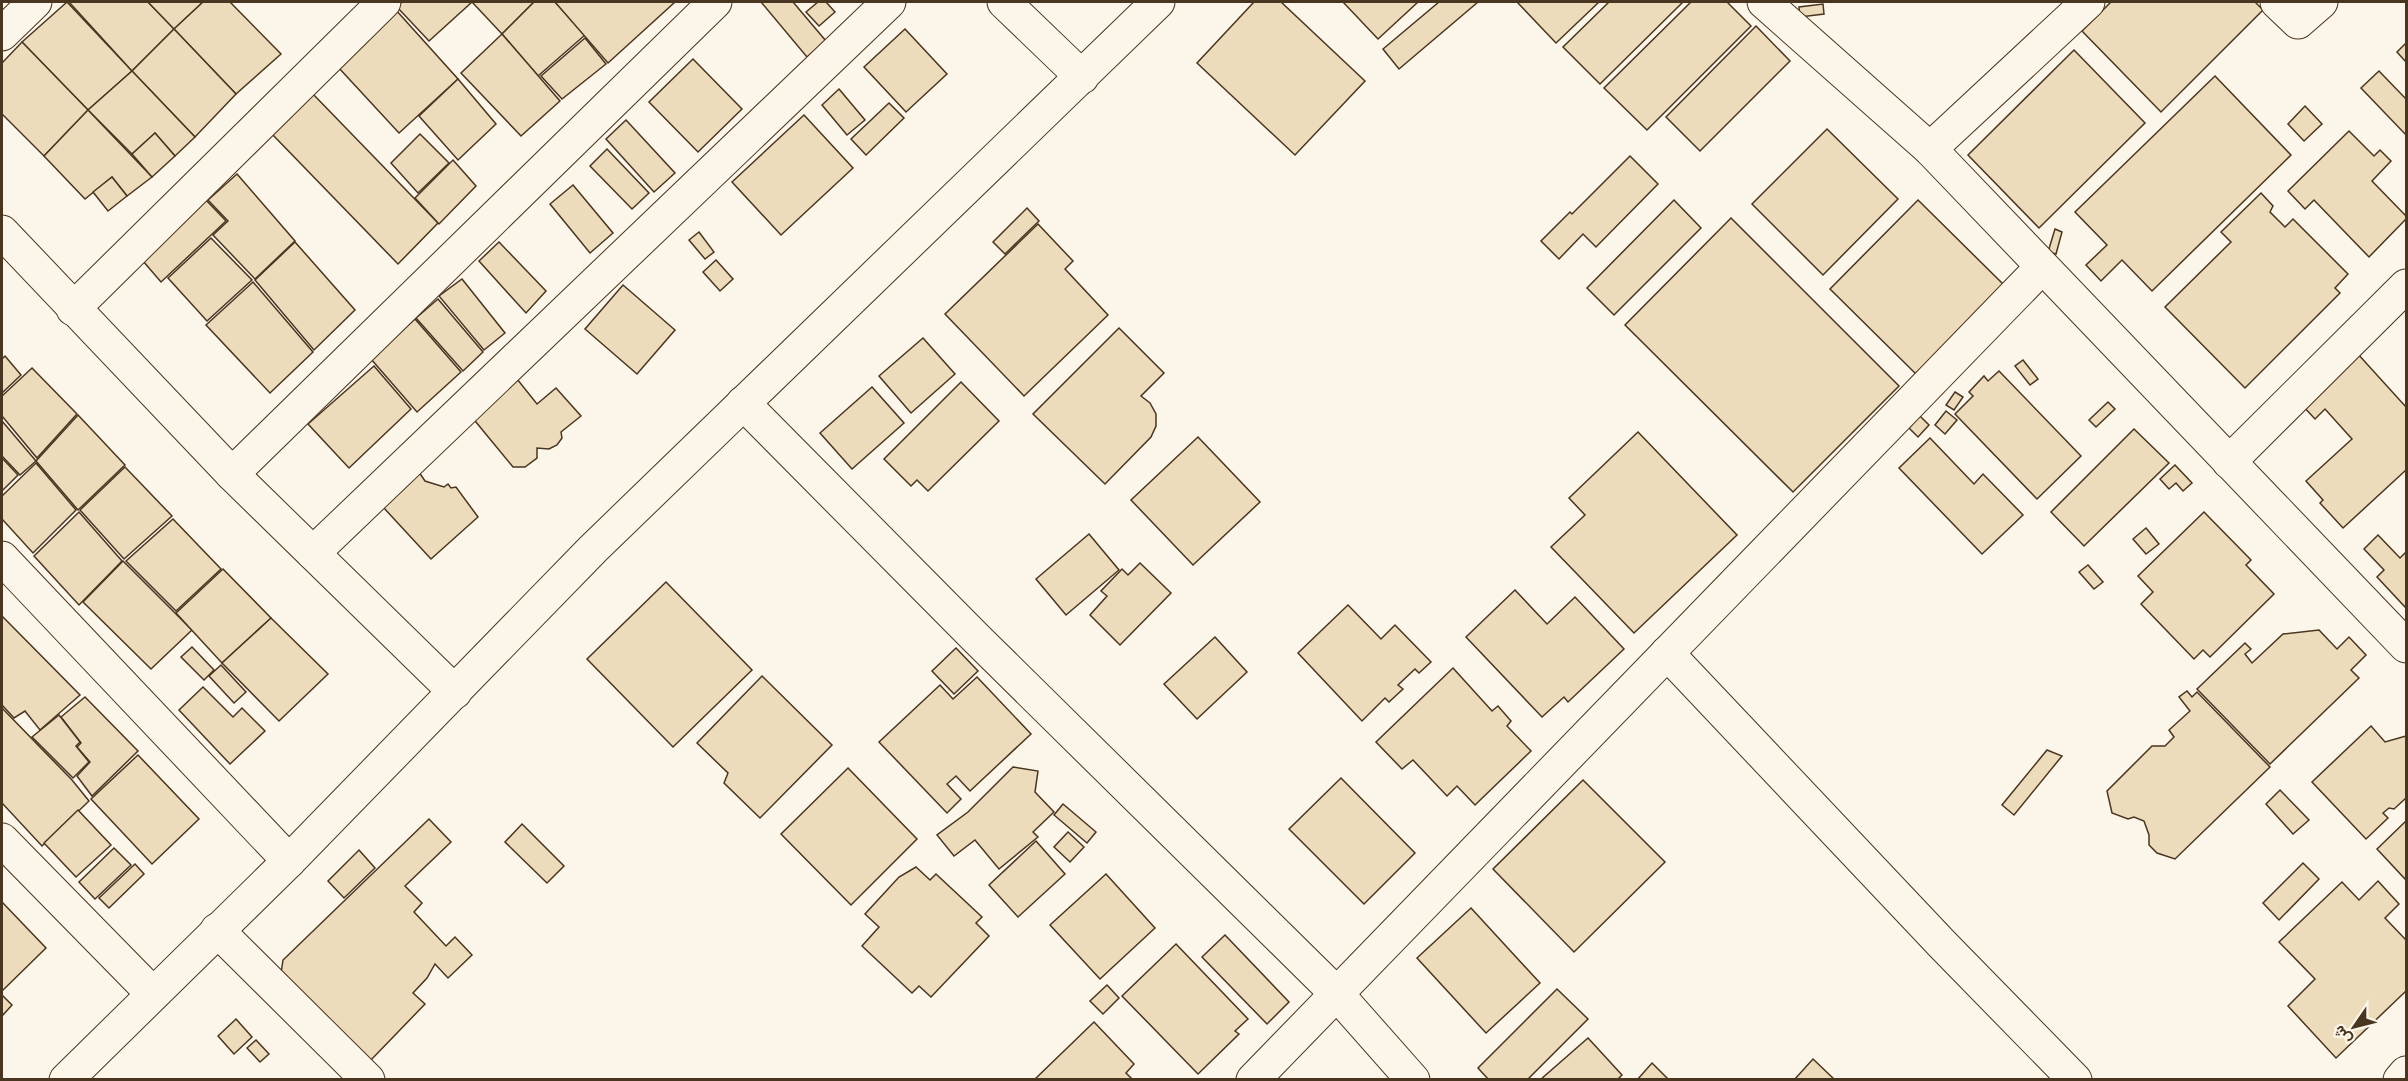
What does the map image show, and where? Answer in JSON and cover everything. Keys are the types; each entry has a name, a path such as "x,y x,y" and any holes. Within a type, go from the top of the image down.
{"street":[{"path":"2,34 36,2"},
{"path":"74,309 384,2"},
{"path":"232,474 715,2"},
{"path":"313,553 889,2"},
{"path":"1004,2 1082,77"},
{"path":"66,1080 289,861 593,549 1158,2"},
{"path":"1764,2 1930,149 2406,646"},
{"path":"1930,149 2088,2"},
{"path":"2277,2 2298,22 2321,2"},
{"path":"2,232 232,474 455,692"},
{"path":"1253,1080 2042,267"},
{"path":"2229,462 2406,286"},
{"path":"743,404 978,640 1337,994 1413,1080"},
{"path":"2,558 289,861"},
{"path":"1667,653 1943,945 2075,1080"},
{"path":"2,840 153,994"},
{"path":"217,930 368,1080"},
{"path":"2400,1080 2406,1073"}],"building":[{"path":"67,2 132,71 88,110 22,42"},
{"path":"69,2 148,2 174,29 132,71"},
{"path":"148,2 203,2 174,29"},
{"path":"203,2 230,2 281,54 236,94 174,29"},
{"path":"402,2 472,2 429,41 397,7"},
{"path":"472,2 534,2 502,34"},
{"path":"534,2 555,2 585,35 538,76 502,34"},
{"path":"555,2 675,2 608,63"},
{"path":"761,2 793,2 826,41 807,57"},
{"path":"818,2 826,2 835,12 819,26 806,12"},
{"path":"1254,2 1281,2 1365,81 1295,155 1197,63"},
{"path":"1343,2 1418,2 1378,39"},
{"path":"1439,2 1478,2 1399,69 1383,49"},
{"path":"1517,2 1599,2 1556,43"},
{"path":"1609,2 1683,2 1600,84 1563,47"},
{"path":"1691,2 1727,2 1751,26 1647,130 1604,88"},
{"path":"2111,2 2255,2 2263,10 2161,112 2082,31"},
{"path":"1823,4 1824,14 1800,17 1799,7"},
{"path":"395,9 458,79 399,133 338,67"},
{"path":"1756,26 1790,61 1700,151 1666,117"},
{"path":"174,29 236,94 195,137 132,71"},
{"path":"905,29 947,74 906,112 864,67"},
{"path":"502,34 560,101 521,136 461,73"},
{"path":"585,38 606,64 562,99 541,76"},
{"path":"22,42 88,110 44,156 2,114 2,63"},
{"path":"2406,43 2406,62 2397,52"},
{"path":"2074,50 2145,123 2039,228 1968,155"},
{"path":"693,59 742,109 698,152 649,102"},
{"path":"132,71 195,137 175,156 155,133 132,154 88,110"},
{"path":"2379,71 2406,99 2406,135 2361,88"},
{"path":"2215,76 2291,155 2152,291 2122,260 2101,281 2086,265 2107,245 2075,212"},
{"path":"458,79 496,124 458,160 419,116"},
{"path":"839,89 865,120 847,135 822,105"},
{"path":"311,92 438,223 398,264 271,133"},
{"path":"889,103 904,118 866,155 851,139"},
{"path":"2305,106 2322,124 2304,141 2288,124"},
{"path":"88,110 152,177 127,196 112,177 85,199 44,156"},
{"path":"804,115 853,168 781,235 732,182"},
{"path":"626,120 675,173 654,192 606,139"},
{"path":"1827,129 1898,199 1823,275 1752,204"},
{"path":"2349,131 2374,156 2380,150 2391,161 2372,181 2406,216 2406,219 2369,257 2314,200 2305,209 2288,191"},
{"path":"155,133 175,156 152,177 132,154"},
{"path":"420,134 449,163 418,193 391,163"},
{"path":"607,149 649,193 632,209 590,166"},
{"path":"1630,156 1658,184 1596,247 1583,234 1559,259 1541,241 1570,212 1572,214"},
{"path":"453,160 476,186 439,224 415,198"},
{"path":"237,174 295,241 255,279 213,235 228,221 208,200"},
{"path":"112,177 127,196 108,211 93,192"},
{"path":"573,185 613,233 590,253 550,204"},
{"path":"2261,193 2273,206 2270,212 2285,227 2293,219 2348,274 2335,288 2340,293 2245,388 2165,307 2231,242 2221,232"},
{"path":"206,200 226,221 161,282 143,261"},
{"path":"1674,200 1701,228 1614,315 1587,288"},
{"path":"1918,200 2004,285 1916,374 1830,289"},
{"path":"1027,208 1039,221 1005,254 993,242"},
{"path":"1731,218 1899,386 1793,492 1625,325"},
{"path":"1038,224 1073,261 1065,269 1108,315 1024,396 945,314"},
{"path":"2055,229 2062,232 2056,254 2048,252"},
{"path":"699,232 714,252 705,259 689,240"},
{"path":"211,238 252,280 207,321 168,278"},
{"path":"295,242 355,310 314,350 255,280"},
{"path":"499,242 546,291 526,313 479,261"},
{"path":"716,260 733,279 720,291 703,272"},
{"path":"462,279 505,333 484,350 439,296"},
{"path":"253,282 313,352 270,393 206,325"},
{"path":"623,285 675,330 637,374 585,329"},
{"path":"438,299 483,352 463,371 416,318"},
{"path":"415,319 461,372 417,412 371,359"},
{"path":"1119,328 1164,373 1141,396 1150,403 1156,414 1156,426 1151,437 1105,484 1033,414"},
{"path":"923,338 955,374 911,413 879,376"},
{"path":"2357,353 2406,407 2406,470 2343,528 2320,503 2323,500 2306,481 2352,439 2325,409 2315,419 2302,405"},
{"path":"5,356 21,375 2,393 2,359"},
{"path":"2023,360 2038,379 2030,385 2015,366"},
{"path":"374,366 411,409 349,468 308,424"},
{"path":"32,368 77,414 37,458 2,416 2,396"},
{"path":"1999,371 2081,456 2037,499 1955,414 1973,396 1969,392 1984,376 1988,381"},
{"path":"517,379 537,404 556,388 581,416 561,432 562,438 557,445 549,449 537,448 537,458 525,467 513,467 471,416"},
{"path":"961,382 999,421 928,491 917,480 911,486 884,459"},
{"path":"872,387 904,423 852,469 820,433"},
{"path":"1955,392 1963,397 1954,410 1946,405"},
{"path":"2108,402 2115,409 2096,427 2089,420"},
{"path":"1946,411 1957,420 1945,434 1935,425"},
{"path":"78,415 125,465 78,510 36,461"},
{"path":"1920,416 1929,425 1918,437 1909,428"},
{"path":"2,421 36,461 20,475 2,456"},
{"path":"2134,429 2169,463 2084,546 2051,512"},
{"path":"1638,432 1737,535 1634,633 1551,547 1585,515 1569,498"},
{"path":"1198,437 1260,502 1193,565 1131,500"},
{"path":"1930,438 1974,484 1983,474 2023,515 1982,554 1899,468"},
{"path":"2,458 18,475 2,491"},
{"path":"36,463 76,510 33,553 2,519 2,496"},
{"path":"2175,465 2192,483 2183,491 2176,483 2169,489 2160,479"},
{"path":"125,467 172,516 124,559 80,510"},
{"path":"419,472 425,481 444,487 448,484 451,488 456,487 478,517 431,559 383,507"},
{"path":"79,512 122,561 79,605 34,556"},
{"path":"2204,512 2251,560 2246,565 2274,594 2210,657 2203,650 2194,659 2141,604 2153,592 2138,576"},
{"path":"173,519 221,569 176,611 126,561"},
{"path":"2146,528 2159,544 2146,554 2133,539"},
{"path":"1089,534 1119,570 1066,615 1036,579"},
{"path":"2378,535 2400,558 2406,552 2406,608 2377,577 2384,570 2364,549"},
{"path":"123,561 192,630 151,669 83,602"},
{"path":"1140,563 1171,593 1120,645 1090,615 1107,596 1101,591 1122,569 1128,575"},
{"path":"2088,565 2103,582 2094,589 2079,572"},
{"path":"223,569 271,618 222,663 176,613"},
{"path":"666,582 752,670 673,747 587,659"},
{"path":"1515,590 1547,624 1575,597 1624,649 1568,702 1564,697 1542,717 1466,637"},
{"path":"1348,605 1381,639 1395,625 1431,662 1419,673 1415,669 1398,685 1403,689 1389,702 1385,698 1362,721 1298,653"},
{"path":"2,616 80,695 40,730 25,711 14,718 2,705"},
{"path":"271,618 328,674 279,721 222,663"},
{"path":"2319,630 2337,649 2349,637 2366,655 2351,670 2359,678 2270,764 2197,689 2245,643 2251,649 2245,654 2252,663 2283,634"},
{"path":"1215,637 1247,672 1197,719 1164,684"},
{"path":"192,647 214,670 204,680 181,657"},
{"path":"956,648 978,671 954,694 932,671"},
{"path":"221,665 246,692 234,703 209,676"},
{"path":"1453,668 1492,711 1498,706 1511,721 1507,726 1531,751 1475,805 1457,786 1447,796 1413,760 1402,769 1376,742"},
{"path":"762,676 832,745 760,818 724,783 728,773 697,743"},
{"path":"977,677 1031,734 970,791 956,776 947,784 961,799 947,813 879,742 940,685 953,699"},
{"path":"203,687 233,717 242,708 265,731 230,764 179,710"},
{"path":"2187,691 2192,697 2197,692 2270,767 2175,859 2157,853 2149,845 2149,835 2144,821 2134,817 2128,819 2112,813 2107,791 2152,746 2165,746 2174,737 2169,730 2190,711 2179,697"},
{"path":"85,697 138,751 92,796 77,776 90,762 77,747 81,743 61,717"},
{"path":"2,708 72,780 89,801 42,846 2,803"},
{"path":"59,715 80,742 76,746 89,762 73,778 32,737"},
{"path":"2371,726 2385,742 2406,736 2406,798 2394,809 2389,808 2383,813 2388,818 2366,839 2312,782"},
{"path":"2047,750 2062,756 2014,815 2002,805"},
{"path":"138,755 199,819 152,864 91,799"},
{"path":"1013,767 1038,771 1035,792 1054,812 1033,832 1038,837 999,869 975,840 954,856 937,835 968,812"},
{"path":"848,768 917,839 851,905 781,834"},
{"path":"1341,778 1415,853 1364,904 1289,829"},
{"path":"1583,780 1665,862 1574,952 1493,869"},
{"path":"2280,790 2309,820 2293,834 2266,804"},
{"path":"1063,804 1096,832 1087,843 1054,815"},
{"path":"78,810 111,845 76,877 44,843"},
{"path":"429,819 451,842 405,886 422,903 414,912 446,946 455,937 472,955 448,978 435,964 427,978 413,993 425,1004 370,1061 281,973 283,960"},
{"path":"2406,821 2406,880 2377,849"},
{"path":"522,824 564,866 547,883 505,842"},
{"path":"1068,832 1084,847 1070,862 1054,847"},
{"path":"1036,841 1065,874 1018,917 989,885"},
{"path":"114,848 131,865 95,899 79,882"},
{"path":"359,850 375,868 344,898 328,881"},
{"path":"2303,863 2319,879 2279,920 2263,903"},
{"path":"135,864 144,874 109,908 99,898"},
{"path":"916,867 930,880 936,874 982,917 976,923 989,936 931,997 919,986 912,993 862,946 879,927 865,914 899,877"},
{"path":"1106,874 1155,928 1100,979 1050,925"},
{"path":"2378,881 2399,904 2385,918 2406,940 2406,991 2336,1058 2288,1006 2315,979 2279,942 2342,882 2359,900"},
{"path":"2,902 46,948 2,991"},
{"path":"1471,908 1540,983 1486,1033 1417,958"},
{"path":"1225,935 1289,1002 1267,1024 1202,957"},
{"path":"1176,944 1248,1019 1235,1031 1239,1034 1198,1074 1122,996"},
{"path":"1107,985 1119,998 1103,1014 1090,1001"},
{"path":"1557,989 1588,1019 1527,1080 1489,1080 1478,1068"},
{"path":"2,995 12,1005 2,1016"},
{"path":"236,1019 252,1037 234,1054 218,1036"},
{"path":"1094,1022 1134,1064 1126,1073 1133,1080 1034,1080"},
{"path":"1588,1038 1622,1075 1617,1080 1540,1080"},
{"path":"256,1040 269,1054 260,1062 247,1048"},
{"path":"1813,1059 1835,1080 1794,1080"},
{"path":"1652,1063 1669,1080 1637,1080"}]}
